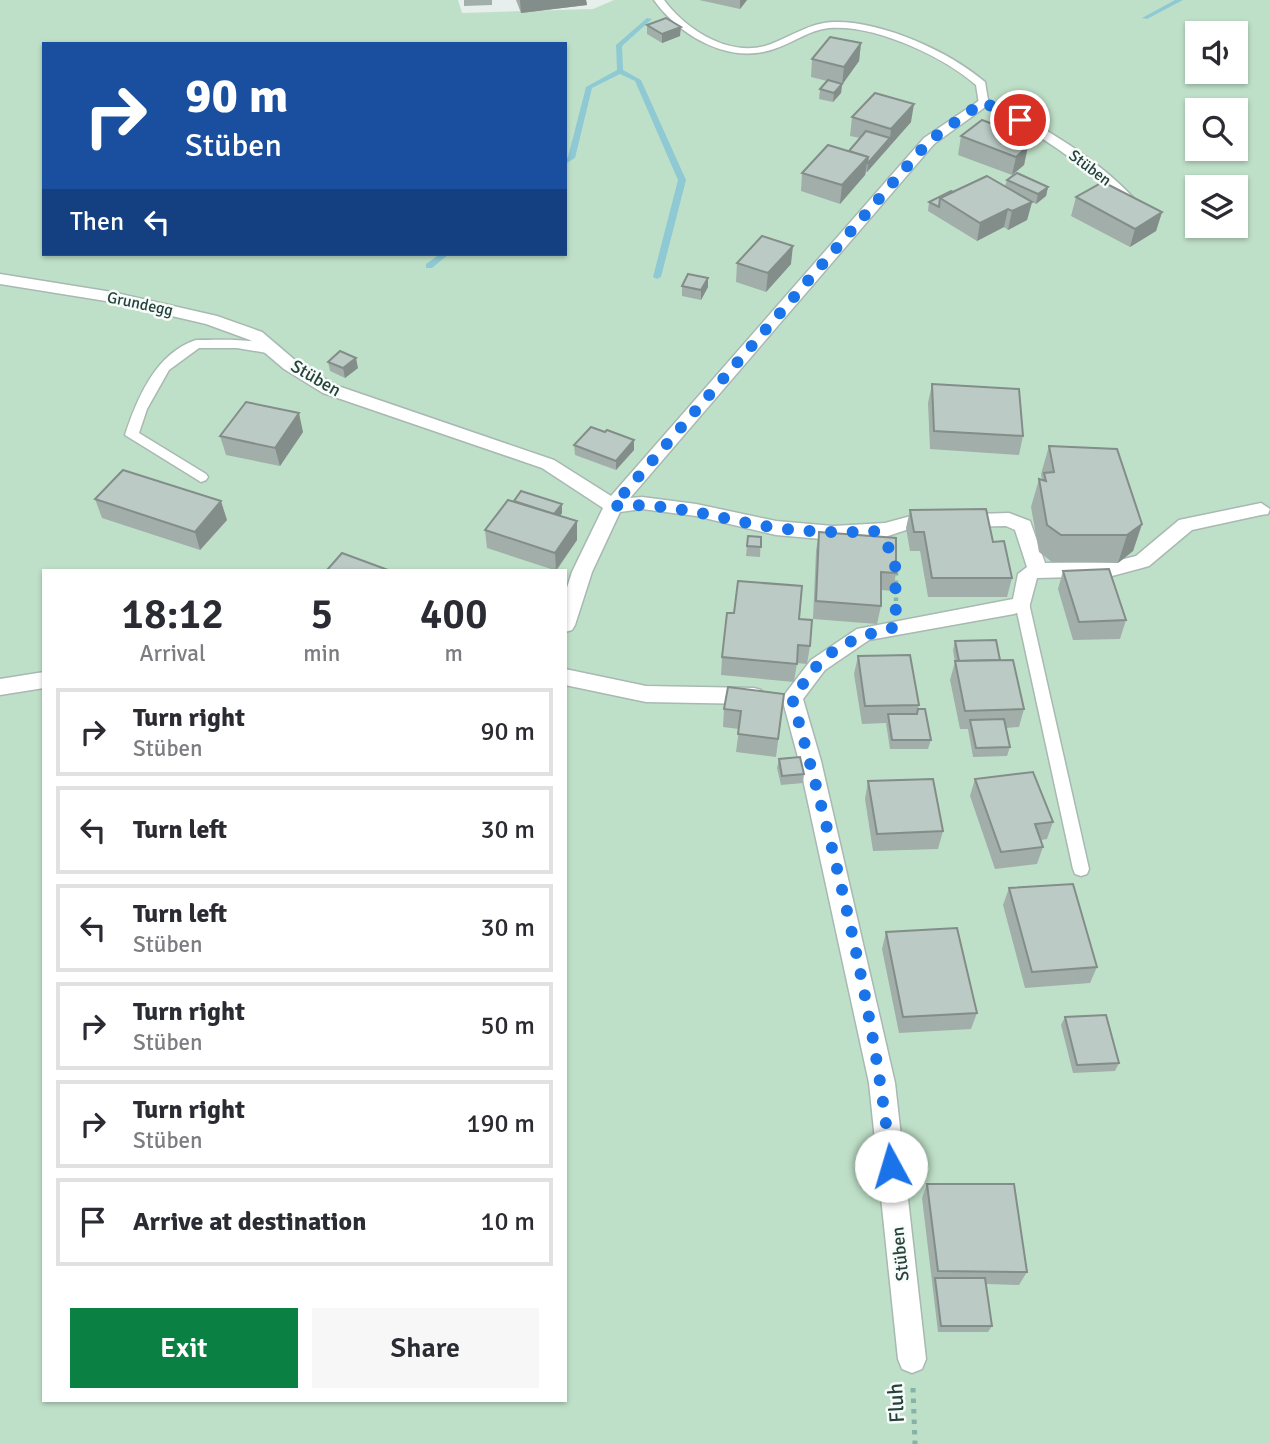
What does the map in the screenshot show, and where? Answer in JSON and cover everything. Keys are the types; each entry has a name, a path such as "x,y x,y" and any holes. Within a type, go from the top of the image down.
{"street":[{"path":"567,619 582,572 613,506 929,141 983,102"},
{"name":"Grundegg","path":"0,279 112,297 211,320 256,336 273,350"},
{"name":"Stüben","path":"273,350 329,389 548,464 613,506"},
{"path":"613,506 642,503 696,510 776,528 833,533 874,531 911,522 1009,519 1023,526 1038,570"},
{"path":"567,677 646,694 719,693 792,698 818,664 864,634 956,616 987,614 1022,603 1028,574 1038,570 1112,569 1142,561 1185,525 1261,509"},
{"path":"0,687 42,680"},
{"name":"Stüben","path":"792,698 816,787 882,1083 912,1359"}],"lane":[{"path":"659,0 665,9 689,29 730,49 750,51 766,48 808,29 831,24 856,27 898,40 959,65 981,84 983,102"},
{"name":"Stüben","path":"983,102 1040,131 1097,170 1146,216"},
{"name":"Stüben","path":"201,477 132,435 140,409 164,367 196,344 237,344 273,350"},
{"path":"1022,603 1081,869"}],"path":[{"path":"874,531 895,555 896,627"},
{"name":"Fluh","path":"912,1359 915,1444"}],"green space":[{"path":"0,0 458,0 462,13 593,9 614,0 1270,0 1270,1444 0,1444"}],"building":[{"path":"666,18 681,27 662,34 647,25"},
{"path":"830,37 861,43 844,67 812,59"},
{"path":"828,80 842,84 834,93 820,89"},
{"path":"875,93 914,104 891,129 852,117"},
{"path":"982,120 1017,133 1010,140 1028,146 1016,157 961,136"},
{"path":"866,131 890,138 868,163 868,157 849,151"},
{"path":"828,145 868,157 842,185 802,173"},
{"path":"1017,173 1048,187 1038,194 1007,180"},
{"path":"987,176 1032,202 1012,211 1008,209 980,223 940,198"},
{"path":"1103,182 1162,212 1135,229 1076,197"},
{"path":"953,192 940,198 939,207 929,202"},
{"path":"762,236 793,246 768,273 737,263"},
{"path":"688,274 708,278 701,290 682,286"},
{"path":"340,351 356,358 343,368 328,362"},
{"path":"932,384 1019,389 1023,436 934,431"},
{"path":"246,402 299,413 275,448 220,436"},
{"path":"591,427 634,440 616,461 574,445"},
{"path":"1049,446 1117,449 1142,524 1127,535 1061,535 1047,525 1039,479 1046,481 1044,473 1054,472"},
{"path":"123,470 221,501 195,532 95,499"},
{"path":"521,491 562,504 554,514 514,501"},
{"path":"508,500 577,521 555,553 485,530"},
{"path":"986,509 993,542 1004,541 1012,578 932,578 924,532 914,532 910,510"},
{"path":"819,532 896,538 896,573 881,572 881,606 816,601"},
{"path":"748,536 761,537 761,547 747,546"},
{"path":"342,553 385,569 328,569"},
{"path":"1109,569 1126,620 1079,622 1063,571"},
{"path":"738,581 802,586 799,619 812,620 810,646 798,645 797,664 722,657 727,613 734,613"},
{"path":"996,640 1000,660 959,661 955,641"},
{"path":"910,655 919,705 865,706 858,656"},
{"path":"1013,660 1024,709 965,711 955,661"},
{"path":"728,687 784,694 778,739 738,734 741,711 724,709"},
{"path":"918,709 925,709 931,740 892,740 888,714 917,714"},
{"path":"1004,719 1010,747 976,748 970,720"},
{"path":"800,757 804,774 782,776 779,759"},
{"path":"1033,772 1053,822 1035,824 1043,847 1001,852 975,779"},
{"path":"933,779 943,831 877,834 868,781"},
{"path":"1073,884 1097,967 1032,972 1009,888"},
{"path":"957,928 977,1013 903,1017 886,932"},
{"path":"1106,1015 1119,1063 1077,1065 1065,1017"},
{"path":"927,1184 1014,1184 1027,1272 938,1271"},
{"path":"935,1278 985,1278 992,1326 941,1326"}],"waterway":[{"path":"1145,18 1180,0"},
{"path":"620,71 619,45 649,19"},
{"path":"567,161 571,158 589,87 620,71"},
{"path":"620,71 638,80 682,180 657,277"},
{"path":"429,266 442,256"}],"route":[{"path":"891,1166 882,1083 810,761 792,698 818,664 839,648 864,634 896,627 895,555 874,531 833,533 776,528 696,510 642,503 613,506 929,141 983,102 1020,120"}]}
